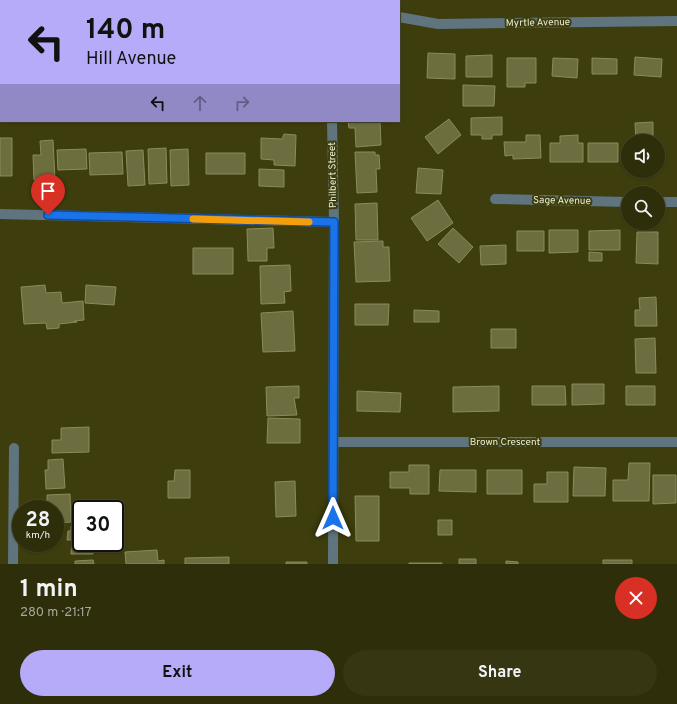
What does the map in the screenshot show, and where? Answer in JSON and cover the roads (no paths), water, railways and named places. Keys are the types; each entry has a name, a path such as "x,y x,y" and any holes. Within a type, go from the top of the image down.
{"street":[{"name":"Myrtle Avenue","path":"400,17 438,24 677,21"},
{"name":"Philbert Street","path":"332,122 334,222 333,564"},
{"name":"Sage Avenue","path":"495,199 621,202"},
{"path":"665,202 677,202"},
{"path":"0,214 334,222"},
{"name":"Brown Crescent","path":"334,442 677,442"},
{"path":"13,564 14,448"}]}
